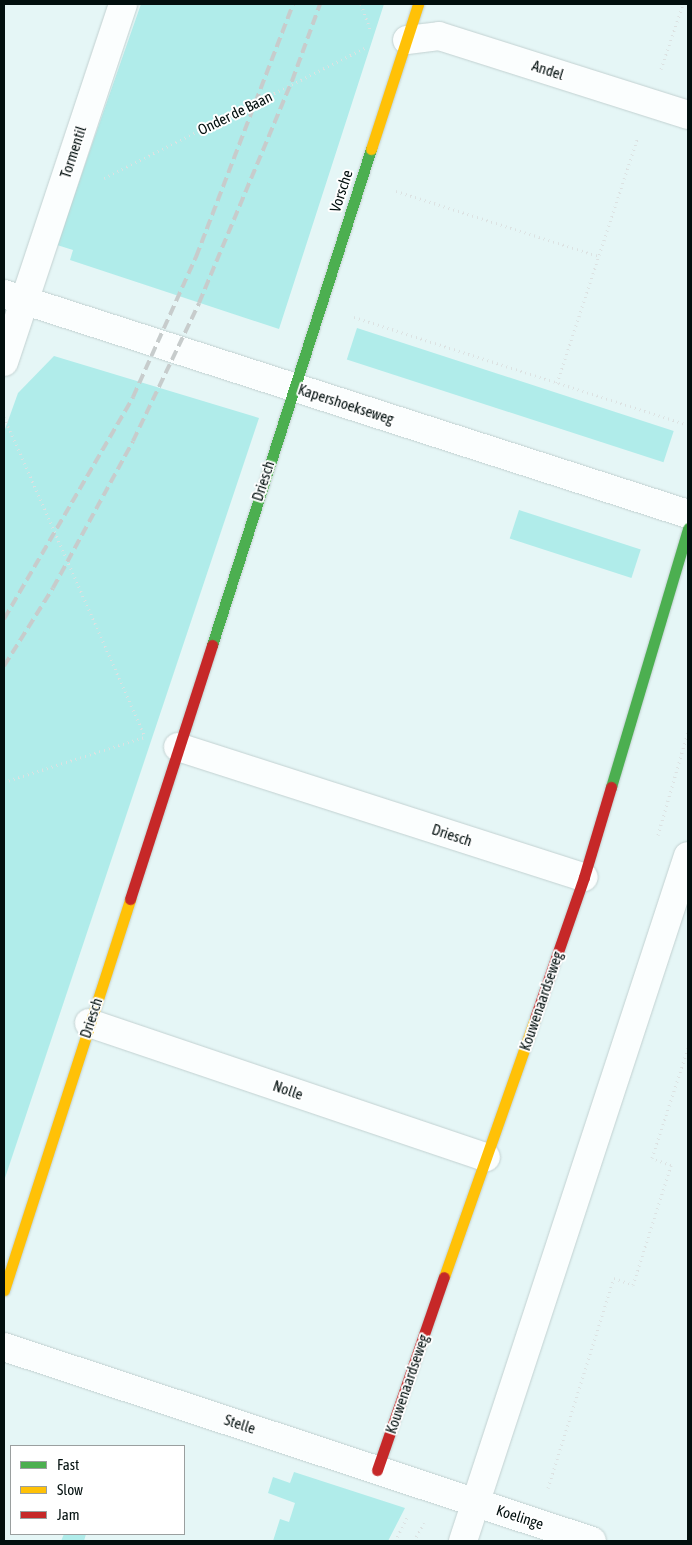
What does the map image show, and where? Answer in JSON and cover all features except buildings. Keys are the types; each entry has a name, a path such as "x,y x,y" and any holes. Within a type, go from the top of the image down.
{"street":[{"name":"Tormentil","path":"4,362 14,298 57,201 123,4"},
{"name":"Vorsche","path":"293,387 418,4"},
{"name":"Andel","path":"406,40 439,36 688,116"},
{"name":"Kapershoekseweg","path":"14,298 688,514"},
{"name":"Driesch","path":"4,1290 293,387"},
{"name":"Kouwenaardseweg","path":"378,1470 584,877 688,528"},
{"name":"Driesch","path":"178,747 584,877"},
{"path":"463,1541 688,856"},
{"name":"Nolle","path":"89,1023 486,1157"},
{"name":"Stelle","path":"4,1347 475,1502"},
{"name":"Koelinge","path":"475,1502 592,1541"}],"path":[{"path":"361,4 372,35"},
{"path":"557,383 683,4"},
{"name":"Onder de Baan","path":"57,201 375,43"},
{"path":"393,190 599,256"},
{"path":"351,316 688,425"},
{"path":"4,417 145,737"},
{"path":"4,782 145,737 178,747"},
{"path":"537,1522 614,1278 633,1285 671,1165 652,1158 688,1048"},
{"path":"414,1541 421,1526"}],"shaded area":[{"path":"141,4 384,4 279,329 70,260 73,250 57,245"},
{"path":"357,328 674,431 664,462 347,359"},
{"path":"54,356 259,418 4,1181 4,432 18,393"},
{"path":"519,510 641,550 631,578 510,539"},
{"path":"294,1472 405,1508 388,1541 273,1541 280,1519 289,1522 295,1503 268,1493 273,1477 290,1483"},
{"path":"64,1535 86,1535 84,1541 61,1541"}],"railway":[{"path":"4,619 133,397 196,257 293,4"},
{"path":"4,666 53,588 133,441 199,303 292,81 320,4"}],"traffic: fast":[{"path":"212,645 371,149"},
{"path":"611,787 688,528"}],"traffic: slow":[{"path":"371,149 418,4"},
{"path":"4,1290 130,899"},
{"path":"444,1277 535,1018"}],"traffic: jam":[{"path":"130,899 212,645"},
{"path":"535,1018 584,877 611,787"},
{"path":"377,1470 444,1277"}]}
